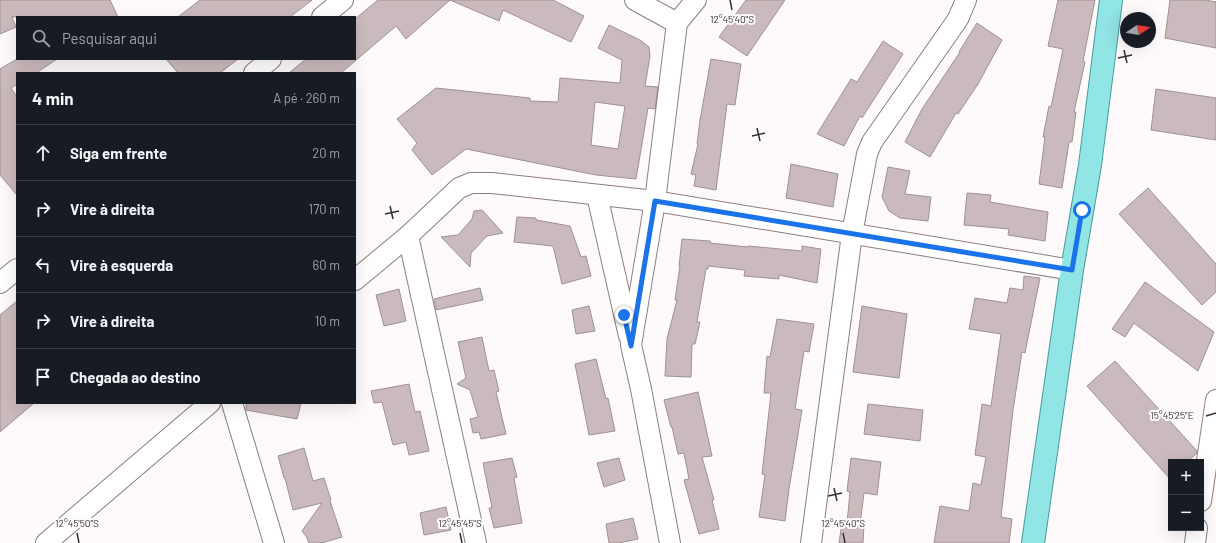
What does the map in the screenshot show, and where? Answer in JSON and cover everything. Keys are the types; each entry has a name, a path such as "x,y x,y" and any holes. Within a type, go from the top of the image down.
{"main road":[{"path":"1033,543 1072,270 1090,165 1111,0"}],"street":[{"path":"323,16 343,0"},
{"path":"635,0 677,23"},
{"path":"631,346 655,201 677,23 696,0"},
{"path":"811,543 852,234 867,154 872,142 958,19 966,0"},
{"path":"255,72 270,60"},
{"path":"356,279 408,236 459,188 471,182 655,201 1072,270"},
{"path":"597,195 641,389 670,543"},
{"path":"408,236 476,543"},
{"path":"0,283 16,270"},
{"path":"1202,495 1216,400"},
{"path":"46,543 209,404"},
{"path":"232,404 274,543"},
{"path":"1195,543 1197,531"}],"building":[{"path":"0,0 110,0 118,16 16,16 12,17 16,27 0,34"},
{"path":"200,0 312,0 291,16 179,16"},
{"path":"378,0 450,0 406,39 396,26 342,72 290,72 305,60 356,60 356,18"},
{"path":"450,0 553,0 584,16 571,42 503,10 499,21"},
{"path":"746,0 785,0 747,56 719,37"},
{"path":"1058,0 1095,0 1083,61 1085,62 1074,112 1076,112 1072,142 1069,142 1062,188 1039,184 1045,137 1043,137 1063,49 1048,46"},
{"path":"1170,0 1205,0 1216,2 1216,48 1165,38"},
{"path":"977,23 1002,40 978,84 958,114 956,113 930,157 905,142 922,109 960,52"},
{"path":"609,25 640,40 649,47 650,56 645,86 658,87 655,109 648,108 636,179 596,175 466,149 432,175 412,150 417,143 397,119 436,88 530,98 530,101 558,102 560,78 620,83 622,60 598,48","holes":["595,102 625,106 618,149 591,145"]},
{"path":"883,41 903,54 862,118 860,116 844,146 817,134 851,79 857,82"},
{"path":"711,59 741,64 735,105 727,104 716,190 694,186 696,175 691,174 698,144 700,120"},
{"path":"16,60 56,60 38,72 16,72 16,85 11,88 16,96 16,194 0,175 0,69"},
{"path":"167,60 237,60 221,72 177,72"},
{"path":"1156,89 1216,98 1216,140 1151,130"},
{"path":"791,164 838,174 833,207 786,198"},
{"path":"888,167 910,171 905,194 931,197 928,221 900,218 889,211 882,197"},
{"path":"1148,188 1216,264 1216,292 1202,305 1119,214"},
{"path":"967,193 991,195 990,202 1048,212 1045,241 1008,235 1009,229 964,225"},
{"path":"482,210 503,233 487,236 471,253 470,267 441,237 458,235 472,219 474,211"},
{"path":"517,217 536,218 536,220 570,226 581,257 586,256 591,276 562,284 553,246 514,242"},
{"path":"682,239 710,241 710,243 748,247 802,251 802,246 821,249 817,283 779,275 779,279 744,276 745,270 708,266 708,269 706,269 697,322 700,322 695,344 692,344 691,377 665,376 667,339 677,300 675,300"},
{"path":"1024,276 1040,278 1025,353 1022,352 1013,410 1001,517 1012,519 1009,543 934,543 940,506 969,511 973,483 981,485 986,457 975,455 982,404 991,406 1001,334 969,329 975,298 1007,303 1010,288 1023,290"},
{"path":"1145,282 1214,332 1198,371 1134,323 1125,337 1112,329"},
{"path":"480,288 483,300 436,310 434,299"},
{"path":"399,289 406,321 384,326 376,295"},
{"path":"16,302 16,404 33,404 0,432 0,315"},
{"path":"589,306 595,331 576,334 572,310"},
{"path":"862,306 907,314 899,378 853,372"},
{"path":"777,319 814,324 809,352 804,351 795,409 802,410 785,521 759,517 765,475 762,474 771,393 764,393 767,356 770,357"},
{"path":"482,337 489,371 494,370 499,391 496,392 506,434 481,439 479,432 473,433 470,419 478,417 470,390 457,384 466,378 458,342"},
{"path":"596,359 606,399 608,398 615,431 589,435 575,364"},
{"path":"1115,361 1197,451 1197,453 1190,459 1168,459 1168,477 1087,386"},
{"path":"409,384 415,412 420,411 429,451 409,455 406,442 393,445 382,402 374,403 371,391"},
{"path":"698,392 712,456 702,457 714,500 712,500 719,529 699,534 684,480 689,479 684,453 678,454 664,400"},
{"path":"246,404 301,404 297,419 246,410"},
{"path":"868,404 923,410 920,441 864,434"},
{"path":"304,448 313,481 324,478 342,537 322,543 309,543 302,531 322,503 293,510 278,456"},
{"path":"512,458 517,477 514,478 522,523 494,528 489,508 492,508 483,463"},
{"path":"619,458 625,480 604,487 597,463"},
{"path":"851,458 881,462 877,495 864,493 860,525 864,525 863,543 839,543 842,523 847,523 850,492 847,491"},
{"path":"446,507 451,530 424,535 420,513"},
{"path":"633,518 638,539 619,543 609,543 606,524"}],"route":[{"path":"624,315 631,346 655,201 1072,270 1082,210"}]}
